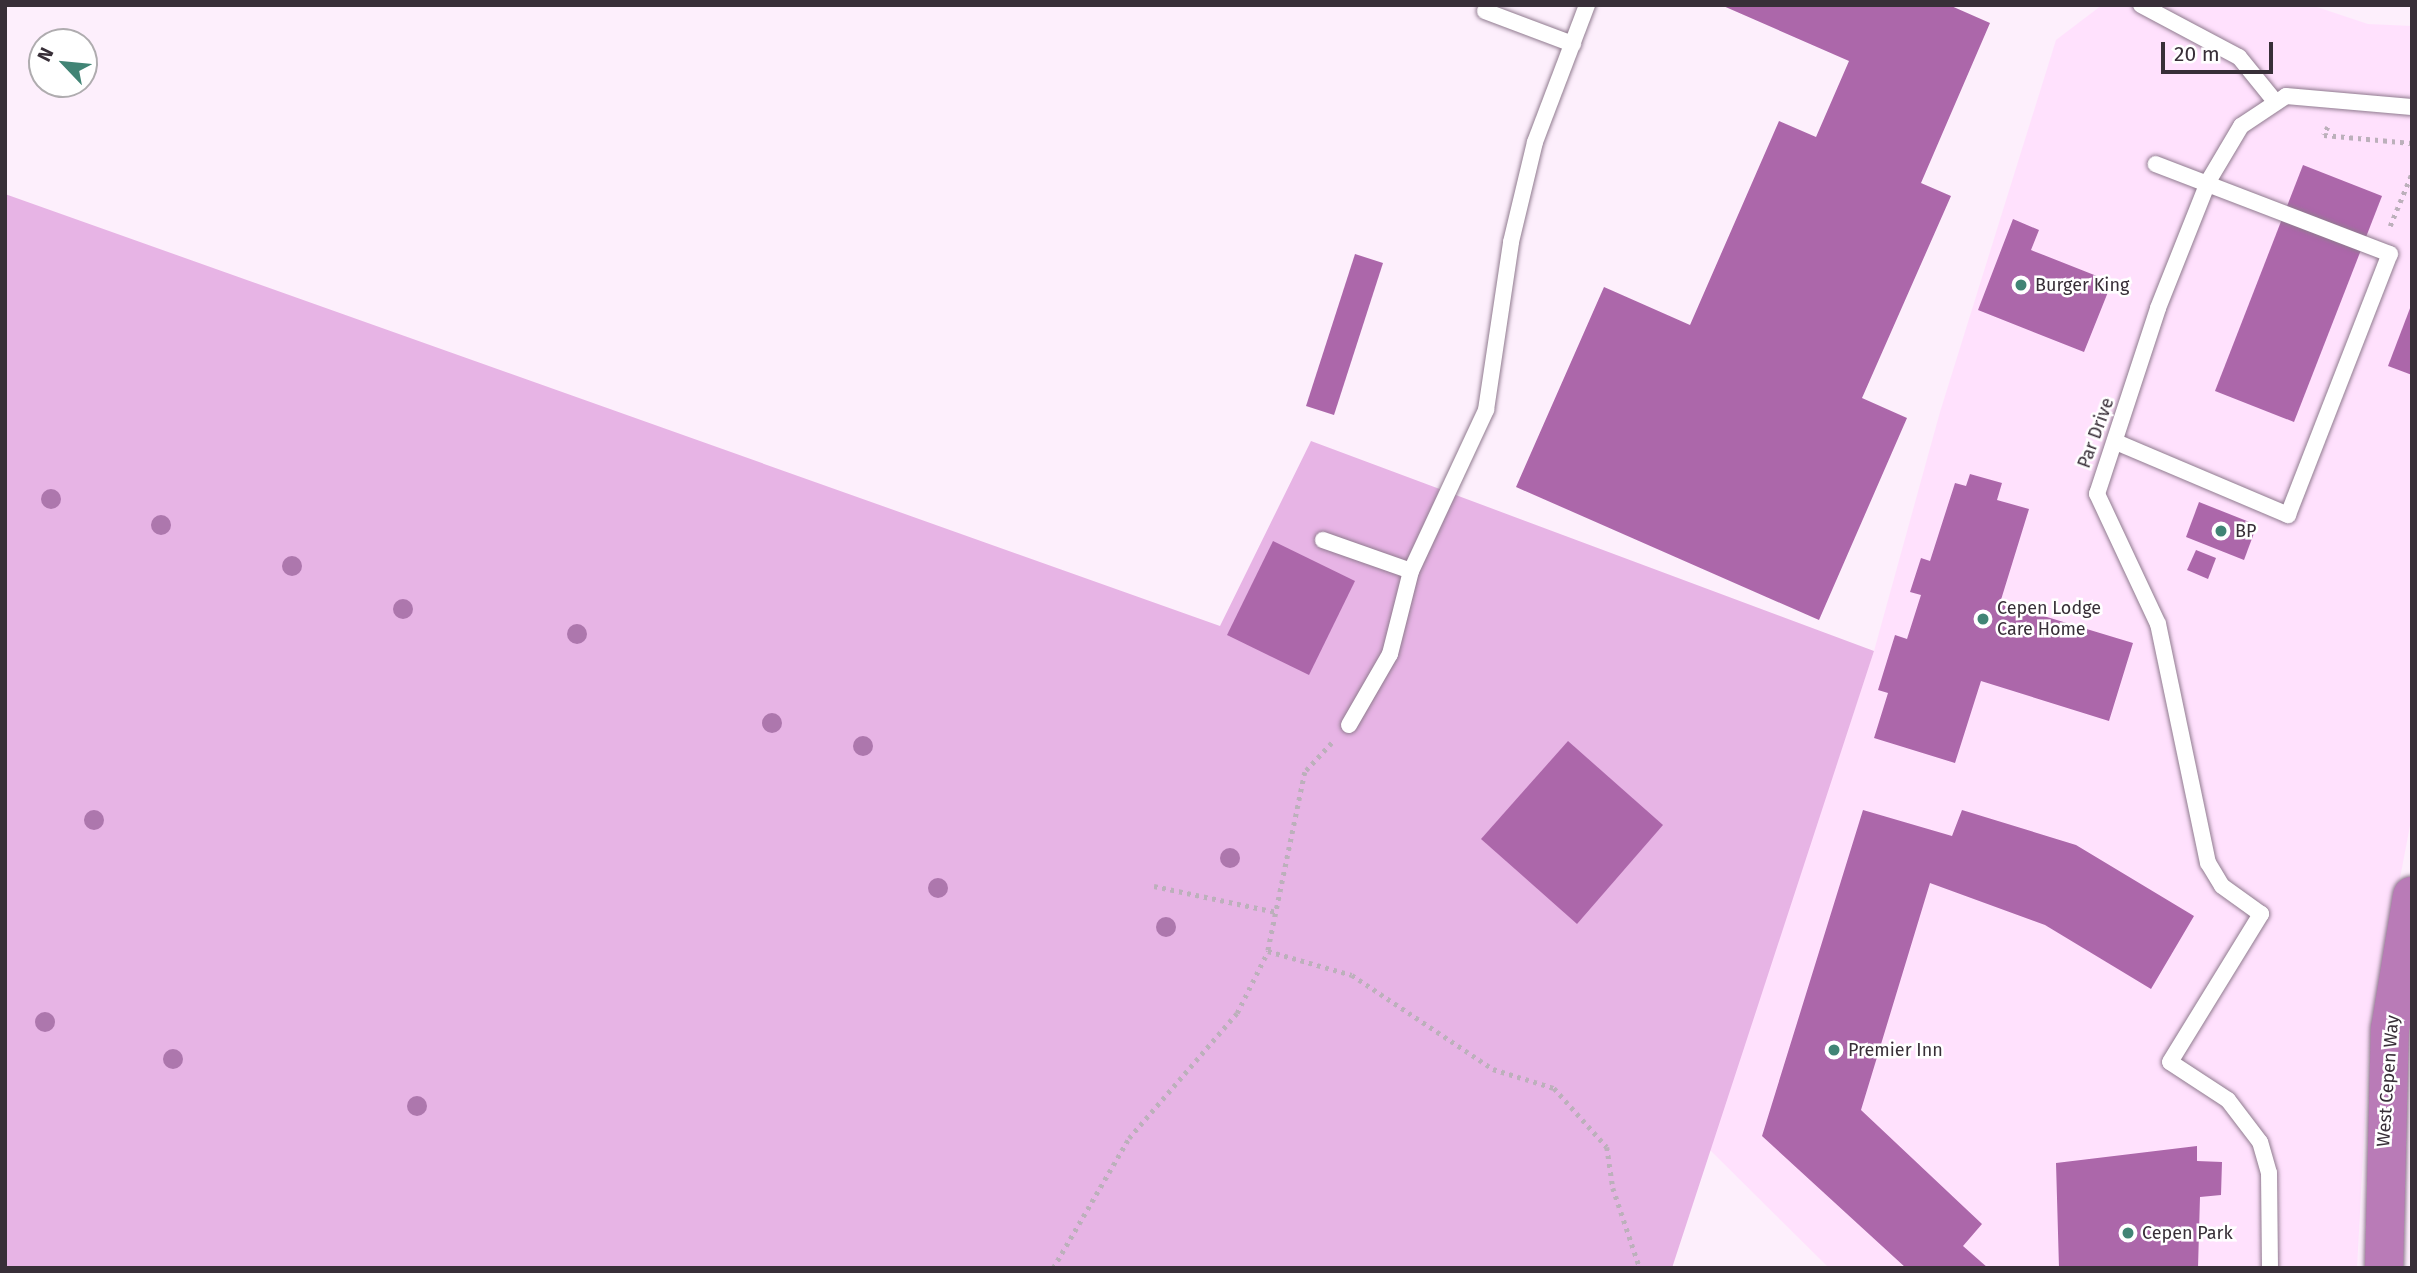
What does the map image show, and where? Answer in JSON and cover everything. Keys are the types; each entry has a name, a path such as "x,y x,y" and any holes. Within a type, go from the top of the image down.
{"highway":[{"name":"West Cepen Way","path":"2384,1268 2389,1029 2412,896"}],"lane":[{"path":"1349,725 1390,654 1411,571 1486,410 1511,242 1535,142 1587,5"},
{"path":"2141,5 2239,57 2274,100 2314,95 2412,107"},
{"path":"1485,11 1573,44"},
{"name":"Par Drive","path":"2270,1268 2269,1173 2260,1142 2228,1100 2170,1062 2261,914 2222,886 2208,863 2158,624 2097,494 2158,308 2209,180 2241,126 2274,100"},
{"path":"2116,442 2288,515 2390,254 2209,180 2156,164"},
{"path":"1324,540 1411,571"}],"path":[{"path":"2380,250 2412,173"},
{"path":"1053,1268 1129,1138 1237,1013 1268,951 1305,772 1349,725"},
{"path":"1154,886 1276,912"},
{"path":"1268,951 1352,975 1493,1069 1554,1088 1607,1147 1613,1188 1640,1268"}],"shaded area":[{"name":"Cepen Park","path":"2102,5 2311,5 2368,24 2412,26 2412,815 2369,1042 2357,1268 1829,1268 1709,1149 1874,651 1940,412 2056,40"},
{"path":"5,194 1220,626 1311,441 1874,651 1672,1268 5,1268"}],"building":[{"path":"1721,5 1949,5 1990,23 1921,183 1951,196 1862,398 1907,418 1819,620 1516,487 1604,287 1690,325 1779,121 1816,137 1849,61"},
{"path":"2303,165 2382,196 2294,422 2215,391"},
{"path":"2013,219 2039,230 2031,250 2112,282 2084,352 1978,310"},
{"path":"1355,254 1383,263 1334,415 1306,406"},
{"path":"2412,303 2412,375 2388,366"},
{"name":"Cepen Lodge Care Home","path":"1970,474 2002,483 1997,500 2029,509 2000,603 2133,643 2109,721 1981,681 1955,763 1874,738 1888,693 1878,690 1895,635 1907,639 1921,595 1910,592 1921,558 1930,561 1955,483 1966,486"},
{"name":"BP","path":"2199,502 2257,525 2244,560 2186,537"},
{"path":"1273,541 1355,581 1309,675 1227,635"},
{"path":"2196,550 2216,558 2208,579 2187,570"},
{"path":"1568,741 1663,825 1577,924 1481,839"},
{"name":"Premier Inn","path":"1863,810 1952,836 1962,810 2076,845 2194,916 2151,989 2045,925 1930,883 1861,1110 1982,1224 1963,1246 1988,1268 1906,1268 1762,1136"},
{"name":"Cepen Park","path":"2197,1146 2197,1161 2222,1162 2221,1195 2200,1197 2198,1268 2059,1268 2056,1163"}],"place":[{"name":"Burger King","path":"2021,285"},
{"name":"BP","path":"2221,531"},
{"name":"Cepen Lodge Care Home","path":"1983,619"},
{"name":"Premier Inn","path":"1834,1050"},
{"name":"Cepen Park","path":"2128,1233"}]}
